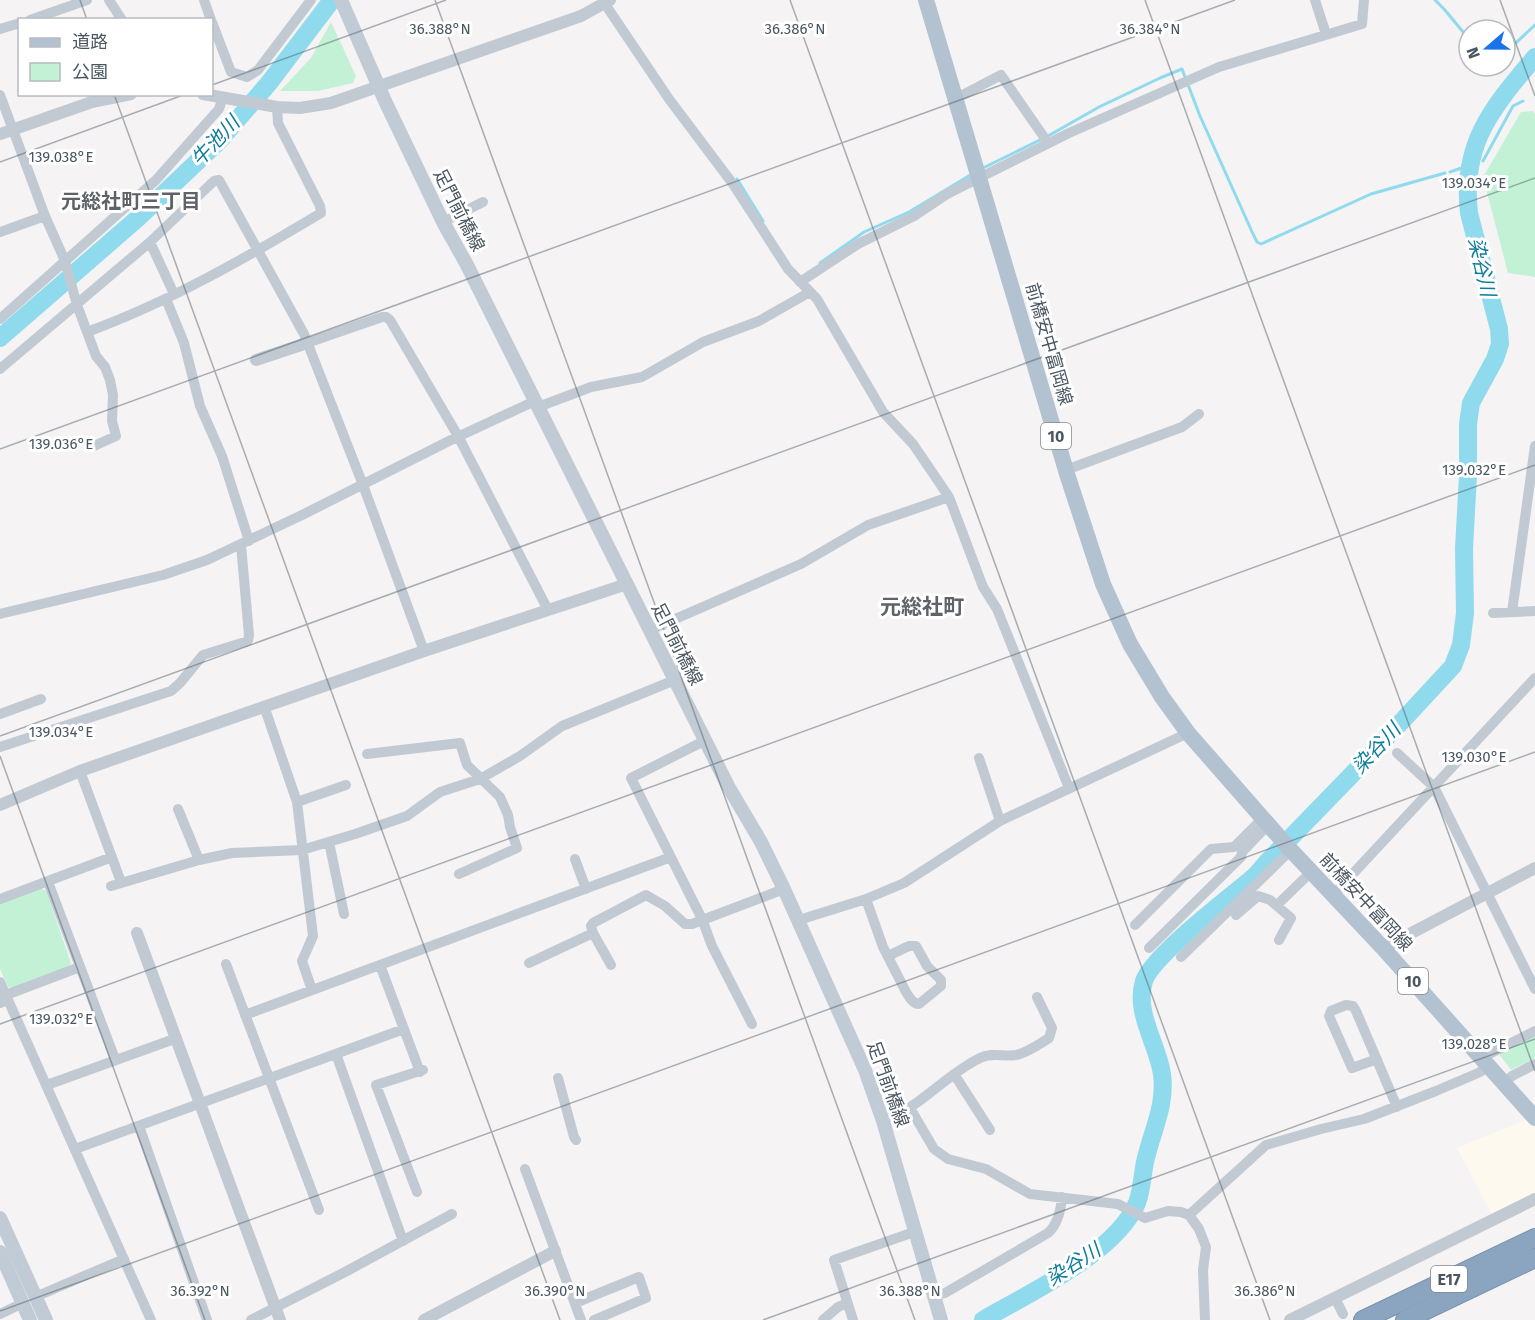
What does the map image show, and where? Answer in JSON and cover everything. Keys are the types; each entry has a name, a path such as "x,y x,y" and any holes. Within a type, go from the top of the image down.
{"highway":[{"name":"E17","path":"1363,1320 1535,1238"},
{"name":"E17","path":"1405,1320 1535,1258"}],"main road":[{"name":"前橋安中富岡線","path":"926,0 1066,470 1115,614 1144,670 1188,733 1268,823"},
{"name":"足門前橋線","path":"341,2 443,222 467,265 728,786 761,842 799,920 857,1049 883,1121 941,1320"},
{"name":"10","path":"1268,823 1289,849"},
{"name":"前橋安中富岡線","path":"1289,849 1334,894 1535,1118"},
{"path":"0,1218 29,1300 30,1320"},
{"path":"0,1252 29,1300 46,1320"}],"street":[{"path":"34,18 63,4 87,0"},
{"path":"109,0 121,18"},
{"path":"204,0 210,18"},
{"path":"213,26 231,72 247,77 258,70 311,0"},
{"path":"1315,0 1326,34"},
{"path":"800,282 858,244 914,216 947,194 1048,143 1219,67 1362,24 1364,0"},
{"path":"213,95 277,108 331,104 581,16 608,2 669,99 733,184 788,269 817,299 883,412 913,444 949,496 983,587 997,609 1069,788"},
{"path":"0,29 18,24"},
{"path":"955,99 1001,75 1048,143"},
{"path":"0,95 64,261 96,356 105,367 113,388 112,421 116,436 94,446"},
{"path":"0,134 92,102 121,96"},
{"path":"0,304 4,316 156,180 219,109 224,97"},
{"path":"87,332 138,313 170,297 321,213 320,206 278,123 277,108"},
{"path":"0,369 150,242 216,180 221,182 307,343 363,485 424,651"},
{"path":"443,222 483,202"},
{"path":"0,232 45,216"},
{"path":"0,747 171,691 203,655 248,641 245,543 222,456 200,406 170,297 150,242"},
{"path":"0,614 88,591 163,575 207,560 363,485 458,436 537,404 591,387 642,377 703,342 759,321 810,292"},
{"path":"256,360 386,316 458,436 548,610"},
{"path":"1066,470 1179,429 1199,414"},
{"path":"1512,612 1535,446"},
{"path":"650,630 801,564 868,525 949,496"},
{"path":"0,805 81,771 264,706 627,584"},
{"path":"1493,613 1535,611"},
{"path":"1334,894 1535,678"},
{"path":"81,771 111,857 116,884 199,860 249,851 302,850 407,816 440,792 480,779 520,756 562,726 675,680"},
{"path":"0,714 41,699"},
{"path":"264,706 297,802 313,936 302,961 312,990"},
{"path":"799,920 866,899 912,879 1000,821 1188,733"},
{"path":"706,740 631,778 752,1024"},
{"path":"367,754 460,743 467,765 494,792 504,806 517,848 459,874"},
{"path":"1397,753 1434,787 1535,989"},
{"path":"979,758 1000,821"},
{"path":"297,802 346,785"},
{"path":"178,808 199,860"},
{"path":"1134,925 1211,849 1234,848 1268,823"},
{"path":"1149,948 1241,857 1242,852 1268,823"},
{"path":"329,842 344,914"},
{"path":"1181,957 1289,849"},
{"path":"0,899 111,857"},
{"path":"245,1015 671,857"},
{"path":"575,859 586,889"},
{"path":"1383,948 1535,868"},
{"path":"1277,905 1312,872"},
{"path":"48,882 114,1059"},
{"path":"611,965 592,933 591,926 593,922 646,894 665,906 685,924 692,924 784,889"},
{"path":"1236,915 1258,896 1265,897 1291,918 1279,940"},
{"path":"866,899 888,956 906,992 917,1004 923,1002 941,986 941,980 927,966 915,946 909,946 888,956"},
{"path":"137,933 280,1320"},
{"path":"529,963 592,933"},
{"path":"226,964 319,1210"},
{"path":"380,965 421,1071 376,1085 417,1192"},
{"path":"4,999 80,967"},
{"path":"0,982 4,999 47,1085 151,1320"},
{"path":"883,1121 910,1108 964,1066 992,1054 1017,1055 1049,1038 1052,1028 1037,997"},
{"path":"1377,1059 1353,1069 1329,1016 1330,1011 1347,1005 1353,1006 1377,1059 1397,1107"},
{"path":"75,1149 404,1029"},
{"path":"1189,1215 1266,1145 1364,1119 1478,1073 1486,1061 1535,1030"},
{"path":"47,1085 177,1038"},
{"path":"336,1054 403,1241"},
{"path":"1504,1083 1535,1064"},
{"path":"954,1074 990,1130"},
{"path":"558,1078 576,1140"},
{"path":"910,1108 934,1149 948,1158 986,1168 1030,1194 1118,1204 1145,1218 1168,1211 1189,1215 1199,1229 1206,1247 1203,1270 1205,1320"},
{"path":"139,1126 207,1320"},
{"path":"525,1169 581,1320"},
{"path":"933,1296 945,1293 1048,1233 1053,1228 1060,1212 1062,1197"},
{"path":"1290,1320 1535,1199"},
{"path":"251,1320 452,1214"},
{"path":"852,1320 834,1260 914,1232"},
{"path":"424,1320 555,1251"},
{"path":"0,1314 124,1259"},
{"path":"575,1304 639,1277 646,1298 594,1320"},
{"path":"1335,1298 1343,1314"},
{"path":"823,1320 838,1307 847,1303"}],"shaded area":[{"path":"1527,1119 1535,1128 1535,1194 1492,1215 1457,1148"}],"green space":[{"path":"331,22 356,76 353,83 318,91 280,91 311,58"},
{"path":"1533,111 1535,114 1535,277 1508,273 1483,177 1521,112"},
{"path":"41,888 46,891 71,963 68,968 14,989 8,987 0,969 0,903"},
{"path":"1535,1035 1535,1058 1511,1070 1499,1054"}],"waterway":[{"name":"牛池川","path":"0,338 138,218 219,141 269,83 332,0"},
{"path":"1435,0 1457,25"},
{"path":"1517,42 1535,25"},
{"name":"染谷川","path":"983,1320 1091,1255 1111,1239 1137,1203 1145,1160 1159,1115 1163,1085 1160,1063 1142,1005 1144,981 1150,970 1177,942 1256,875 1453,666 1461,645 1465,613 1464,548 1468,424 1471,403 1495,359 1500,344 1499,329 1469,213 1470,166 1483,128 1506,93 1535,57"},
{"path":"1048,136 1099,107 1182,69 1200,116 1253,234 1257,242 1261,244 1371,194 1445,173"},
{"path":"1483,161 1513,106 1523,101"},
{"path":"983,168 1042,139"},
{"path":"1450,172 1476,163"},
{"path":"820,263 864,232 909,212 972,174"},
{"path":"737,179 763,221"}],"district":[{"name":"元総社町三丁目","path":"131,201"},
{"name":"元総社町","path":"922,607"}]}
